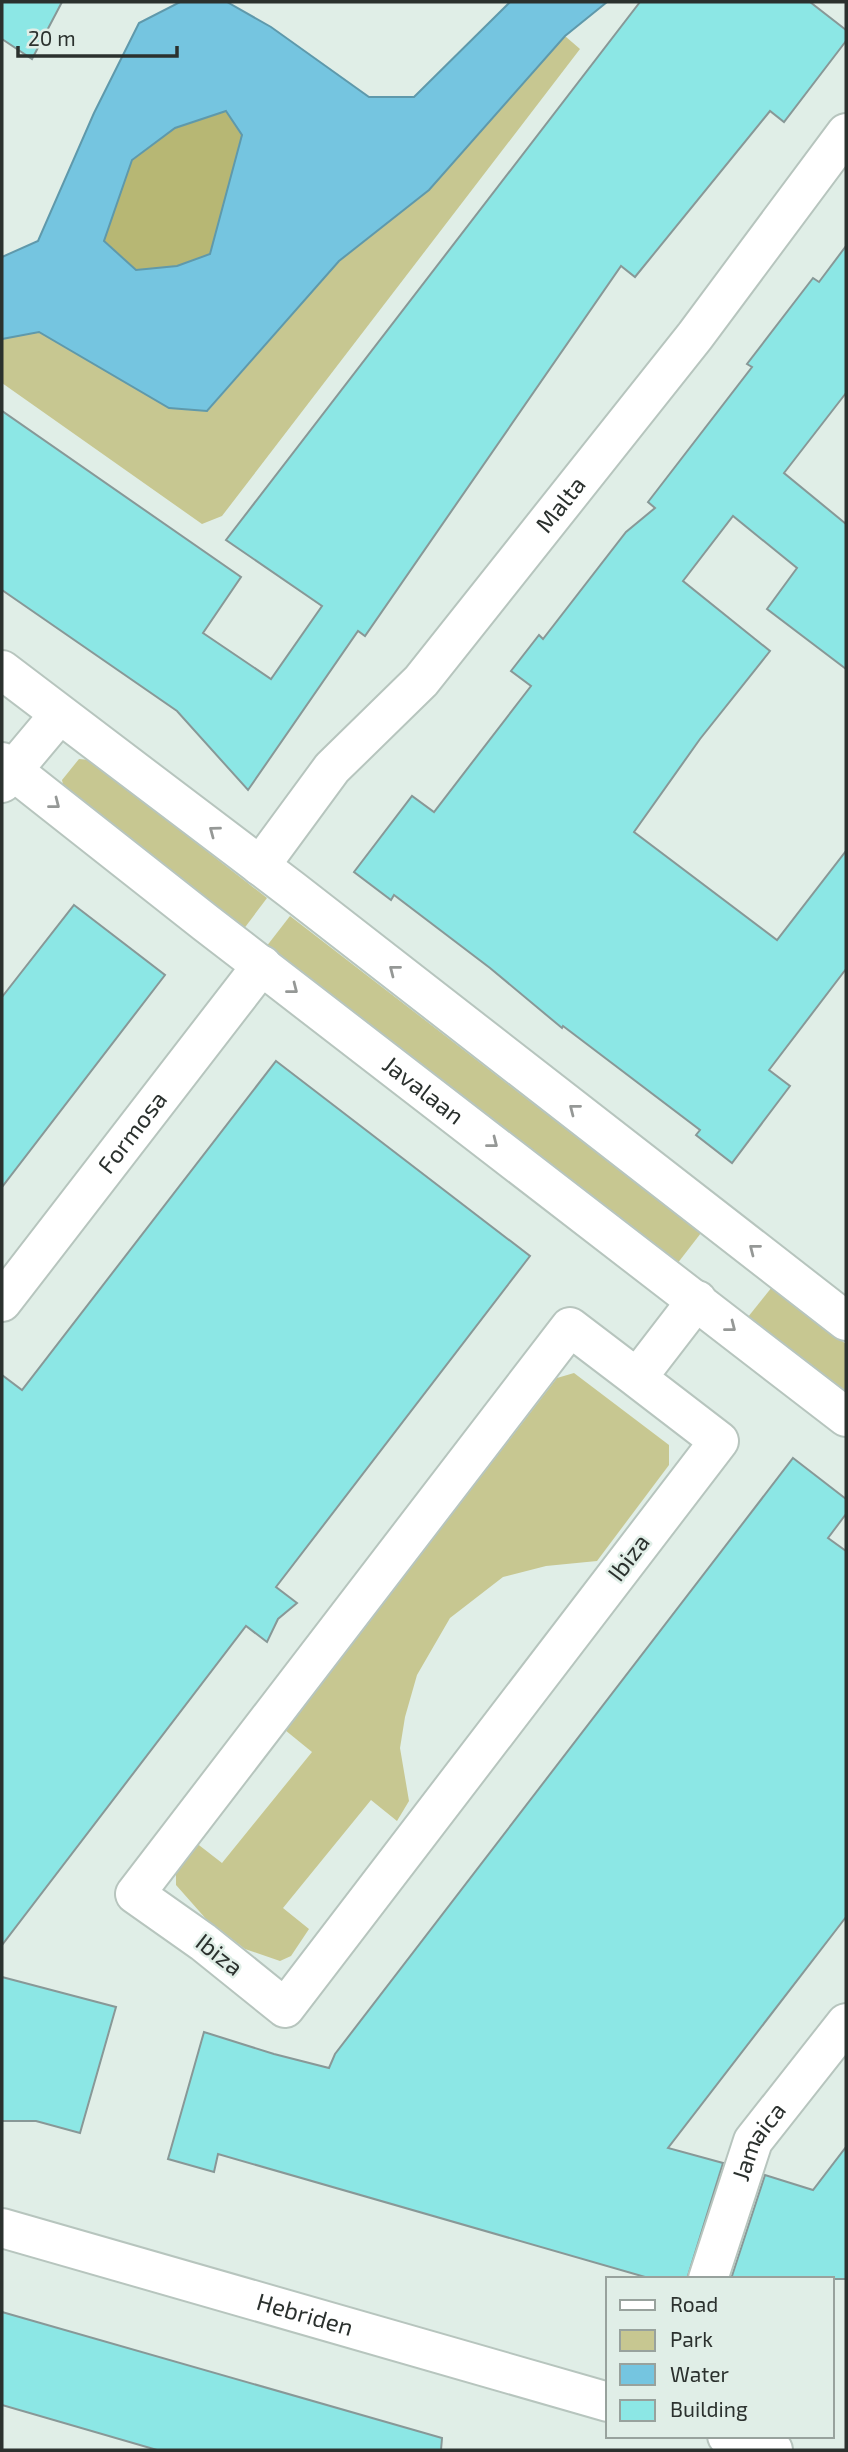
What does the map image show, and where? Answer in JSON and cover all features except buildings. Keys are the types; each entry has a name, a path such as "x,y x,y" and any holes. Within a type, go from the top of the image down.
{"street":[{"name":"Malta","path":"261,866 332,768 421,681 695,336 846,133"},
{"path":"2,670 261,866 846,1321"},
{"path":"5,772 59,715"},
{"name":"Javalaan","path":"5,772 262,965 846,1417"},
{"name":"Formosa","path":"2,1302 262,965"},
{"path":"637,1378 696,1300"},
{"name":"Ibiza","path":"570,1327 637,1378 719,1441 285,2008 203,1942 135,1894 570,1327"},
{"name":"Jamaica","path":"709,2277 753,2141 846,2023"},
{"name":"Hebriden","path":"2,2228 606,2401"},
{"path":"734,2438 774,2450"}],"green space":[{"path":"565,36 580,49 222,516 202,524 2,383 2,339 39,332 169,408 208,411 339,261 429,190"},
{"path":"79,759 90,760 267,898 243,930 64,789 62,780"},
{"path":"290,916 701,1233 677,1264 266,947"},
{"path":"772,1287 846,1344 846,1393 748,1317"},
{"path":"574,1373 669,1445 669,1465 597,1561 546,1566 503,1577 450,1618 417,1675 405,1717 400,1748 409,1801 397,1821 371,1800 283,1908 309,1929 291,1956 280,1961 245,1949 207,1920 176,1885 176,1871 195,1842 222,1863 312,1752 285,1730 557,1378"}],"shaded area":[{"path":"226,111 242,134 210,254 177,266 136,270 104,241 132,160 175,128"}],"water":[{"path":"180,2 227,2 271,27 369,97 414,97 510,2 607,2 565,36 429,190 339,261 207,411 169,408 39,332 2,339 2,257 38,241 94,113 139,23","holes":["226,111 242,135 210,254 177,266 136,270 104,241 132,160 175,128"]}]}
